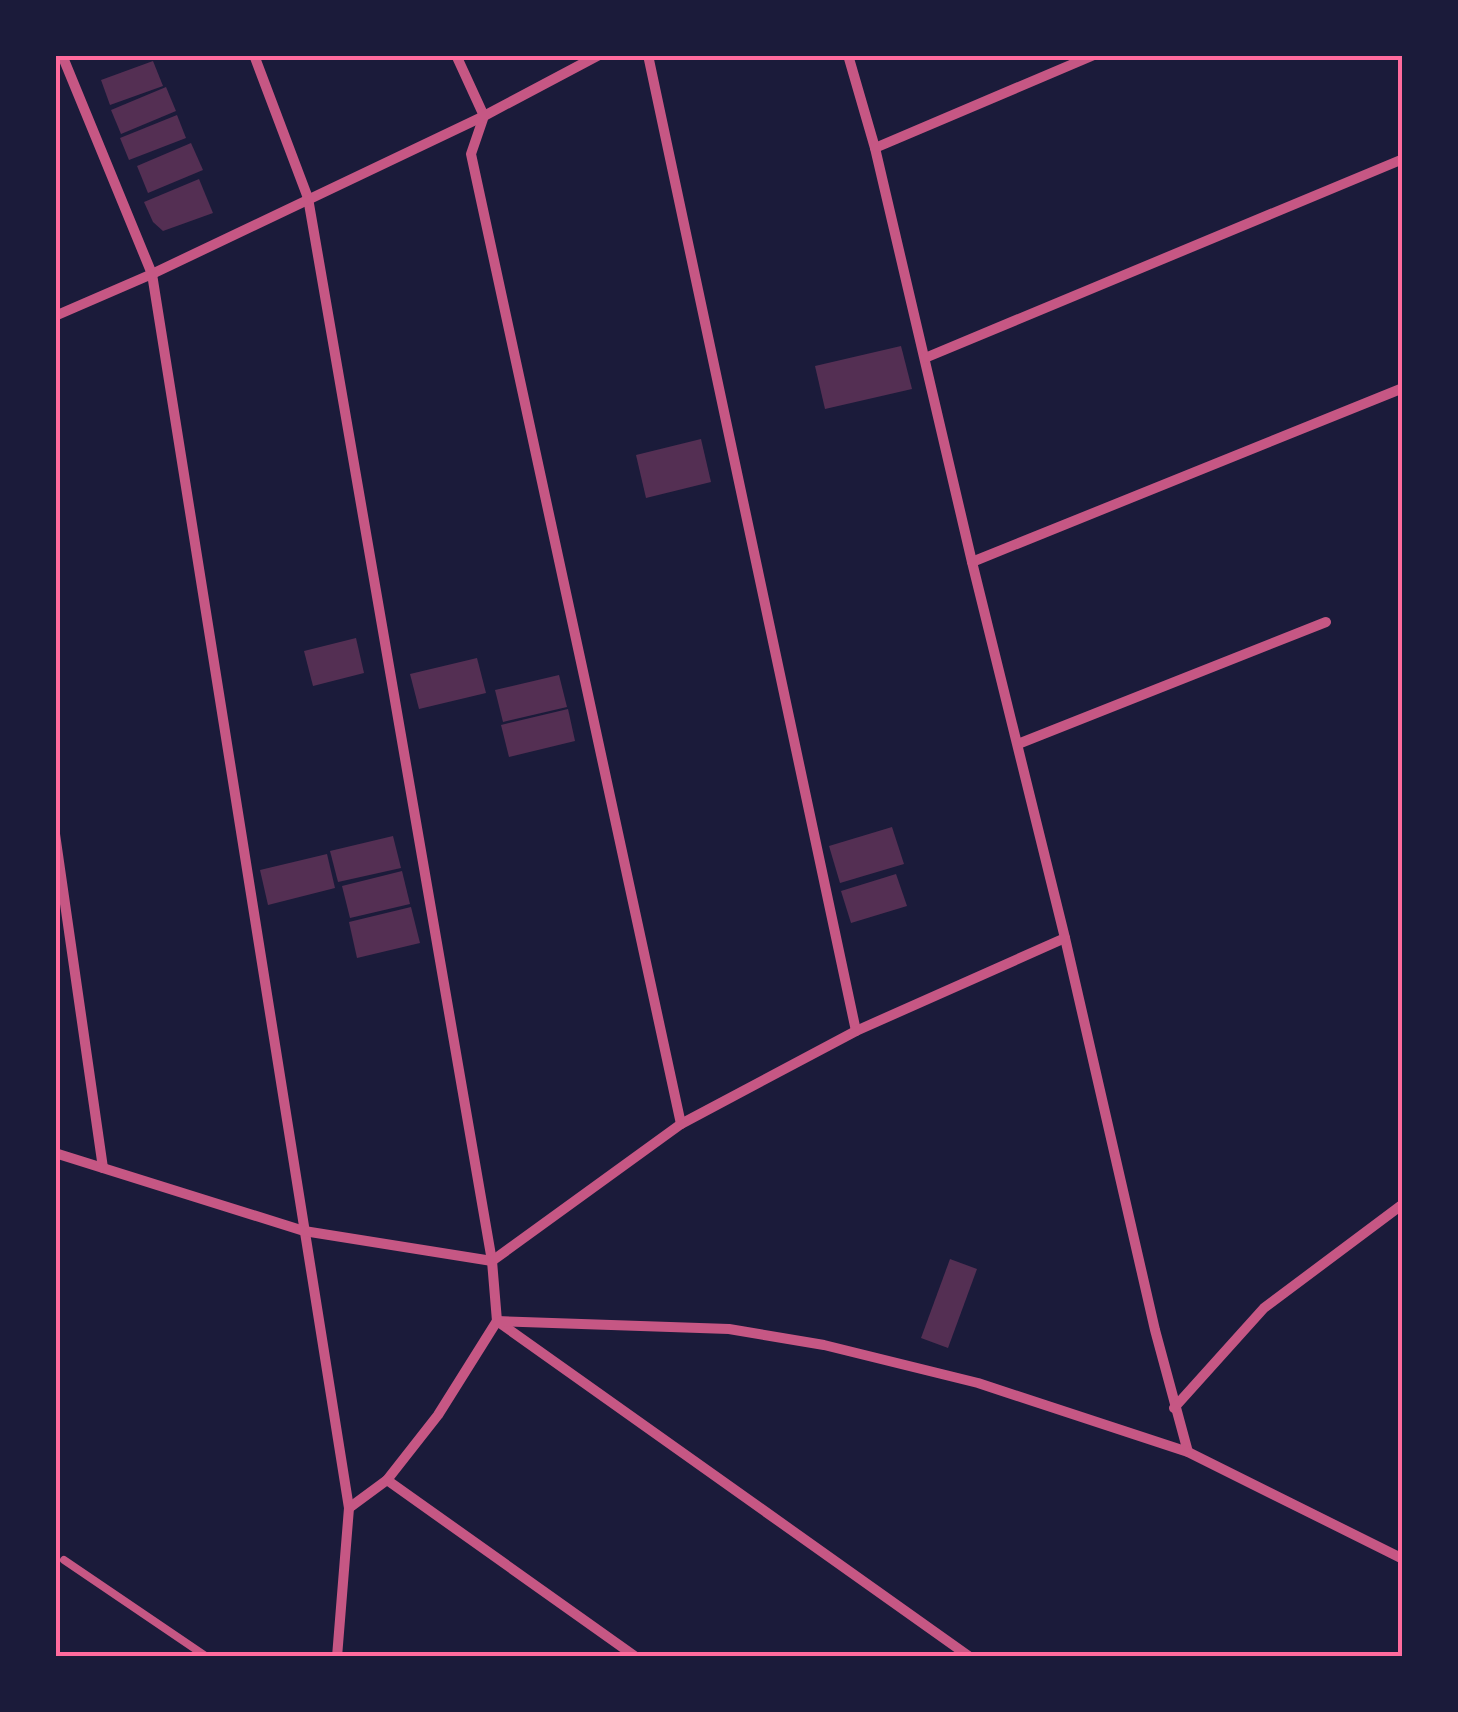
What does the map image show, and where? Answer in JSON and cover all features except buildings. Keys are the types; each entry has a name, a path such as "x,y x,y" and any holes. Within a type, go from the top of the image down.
{"street":[{"path":"62,55 152,274 349,1508 337,1657"},
{"path":"254,55 308,198 492,1261 497,1322 438,1415 388,1480 349,1508"},
{"path":"456,55 484,116 472,154 682,1124"},
{"path":"55,316 484,116 599,55"},
{"path":"648,55 856,1031"},
{"path":"848,55 875,148 1174,1408 1188,1452"},
{"path":"875,148 1094,55"},
{"path":"925,358 1403,159"},
{"path":"972,562 1403,388"},
{"path":"1018,744 1326,622"},
{"path":"55,834 103,1168"},
{"path":"55,1153 304,1231 492,1261 682,1124 856,1031 1065,938"},
{"path":"1174,1408 1264,1308 1403,1204"},
{"path":"497,1322 729,1329 824,1344 978,1383 1188,1452 1403,1559"},
{"path":"497,1322 970,1657"},
{"path":"388,1480 636,1657"}],"lane":[{"path":"64,1560 208,1657"}]}
